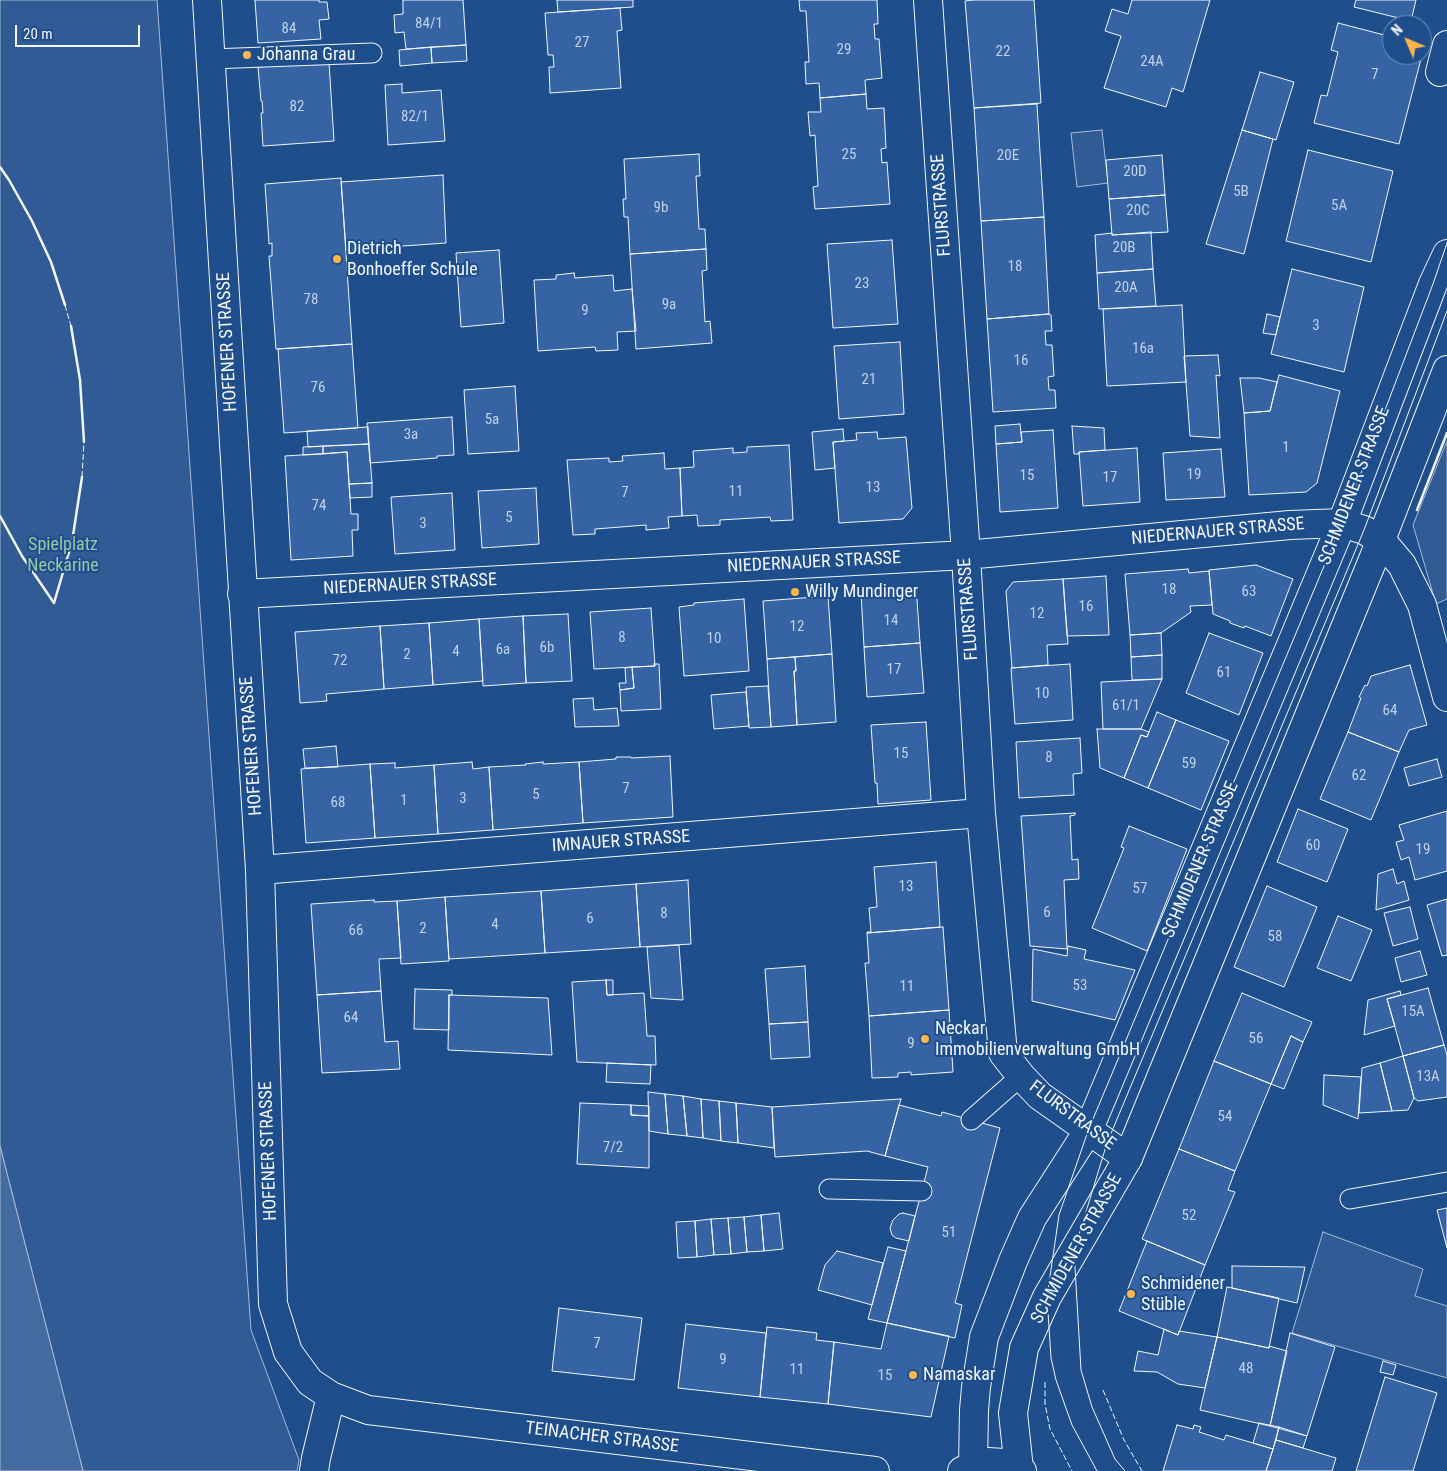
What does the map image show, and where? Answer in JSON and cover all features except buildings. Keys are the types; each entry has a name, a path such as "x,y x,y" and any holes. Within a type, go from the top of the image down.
{"street":[{"name":"HOFENER STRASSE","path":"207,0 260,870 274,1304 288,1352 310,1382 331,1396"},
{"name":"FLURSTRASSE","path":"928,0 966,555 981,813 1003,1053 1040,1096 1128,1158"},
{"path":"1440,72 1447,45"},
{"name":"SCHMIDENER STRASSE","path":"1020,1470 1004,1463 988,1462 967,1468 974,1402 984,1337 1032,1218 1088,1131 1342,523 1433,284 1447,254"},
{"name":"SCHMIDENER STRASSE","path":"1020,1470 1013,1413 1024,1348 1047,1296 1128,1158 1381,540 1447,370"},
{"name":"NIEDERNAUER STRASSE","path":"242,594 966,555 1290,525 1342,523 1364,530 1381,540"},
{"path":"1381,540 1402,565 1422,605 1447,697"},
{"name":"IMNAUER STRASSE","path":"260,870 981,813"},
{"path":"314,1471 331,1396"},
{"name":"TEINACHER STRASSE","path":"331,1396 368,1410 875,1471"}],"lane":[{"path":"211,59 372,53"},
{"path":"972,1120 1021,1076"},
{"path":"1350,1199 1447,1182"},
{"path":"829,1189 922,1191"}],"shaded area":[{"path":"0,0 157,0 251,1330 299,1460 297,1471 83,1471 0,1146"},
{"path":"1102,130 1108,183 1077,187 1071,133"},
{"path":"1447,441 1447,599 1436,604 1413,525"},
{"path":"0,1146 83,1471 0,1471"},
{"path":"1323,1232 1423,1269 1415,1296 1447,1306 1447,1378 1292,1333"}],"tram line":[{"path":"1097,1471 1072,1425 1056,1380 1051,1358 1047,1297 1059,1215 1088,1131 1342,523 1447,243"},
{"path":"1125,1471 1115,1459 1092,1407 1081,1370 1074,1251 1107,1143 1364,530 1447,311"}],"fence":[{"path":"65,305 71,326"},
{"path":"82,477 84,442"},
{"path":"1045,1382 1045,1404 1050,1429 1072,1471"},
{"path":"1103,1390 1124,1440 1142,1471"}],"wall":[{"path":"0,167 32,221 51,262 65,305"},
{"path":"71,326 80,380 84,442"},
{"path":"1417,510 1447,433"},
{"path":"0,516 22,556 54,603 72,542 82,477"}],"place":[{"name":"Johanna Grau","path":"247,55"},
{"name":"Dietrich Bonhoeffer Schule","path":"337,259"},
{"name":"Willy Mundinger","path":"795,592"},
{"name":"Neckar Immobilienverwaltung GmbH","path":"925,1039"},
{"name":"Schmidener Stüble","path":"1131,1294"},
{"name":"Namaskar","path":"913,1375"}],"park label":[{"name":"Spielplatz Neckarine","path":"63,555"}]}
